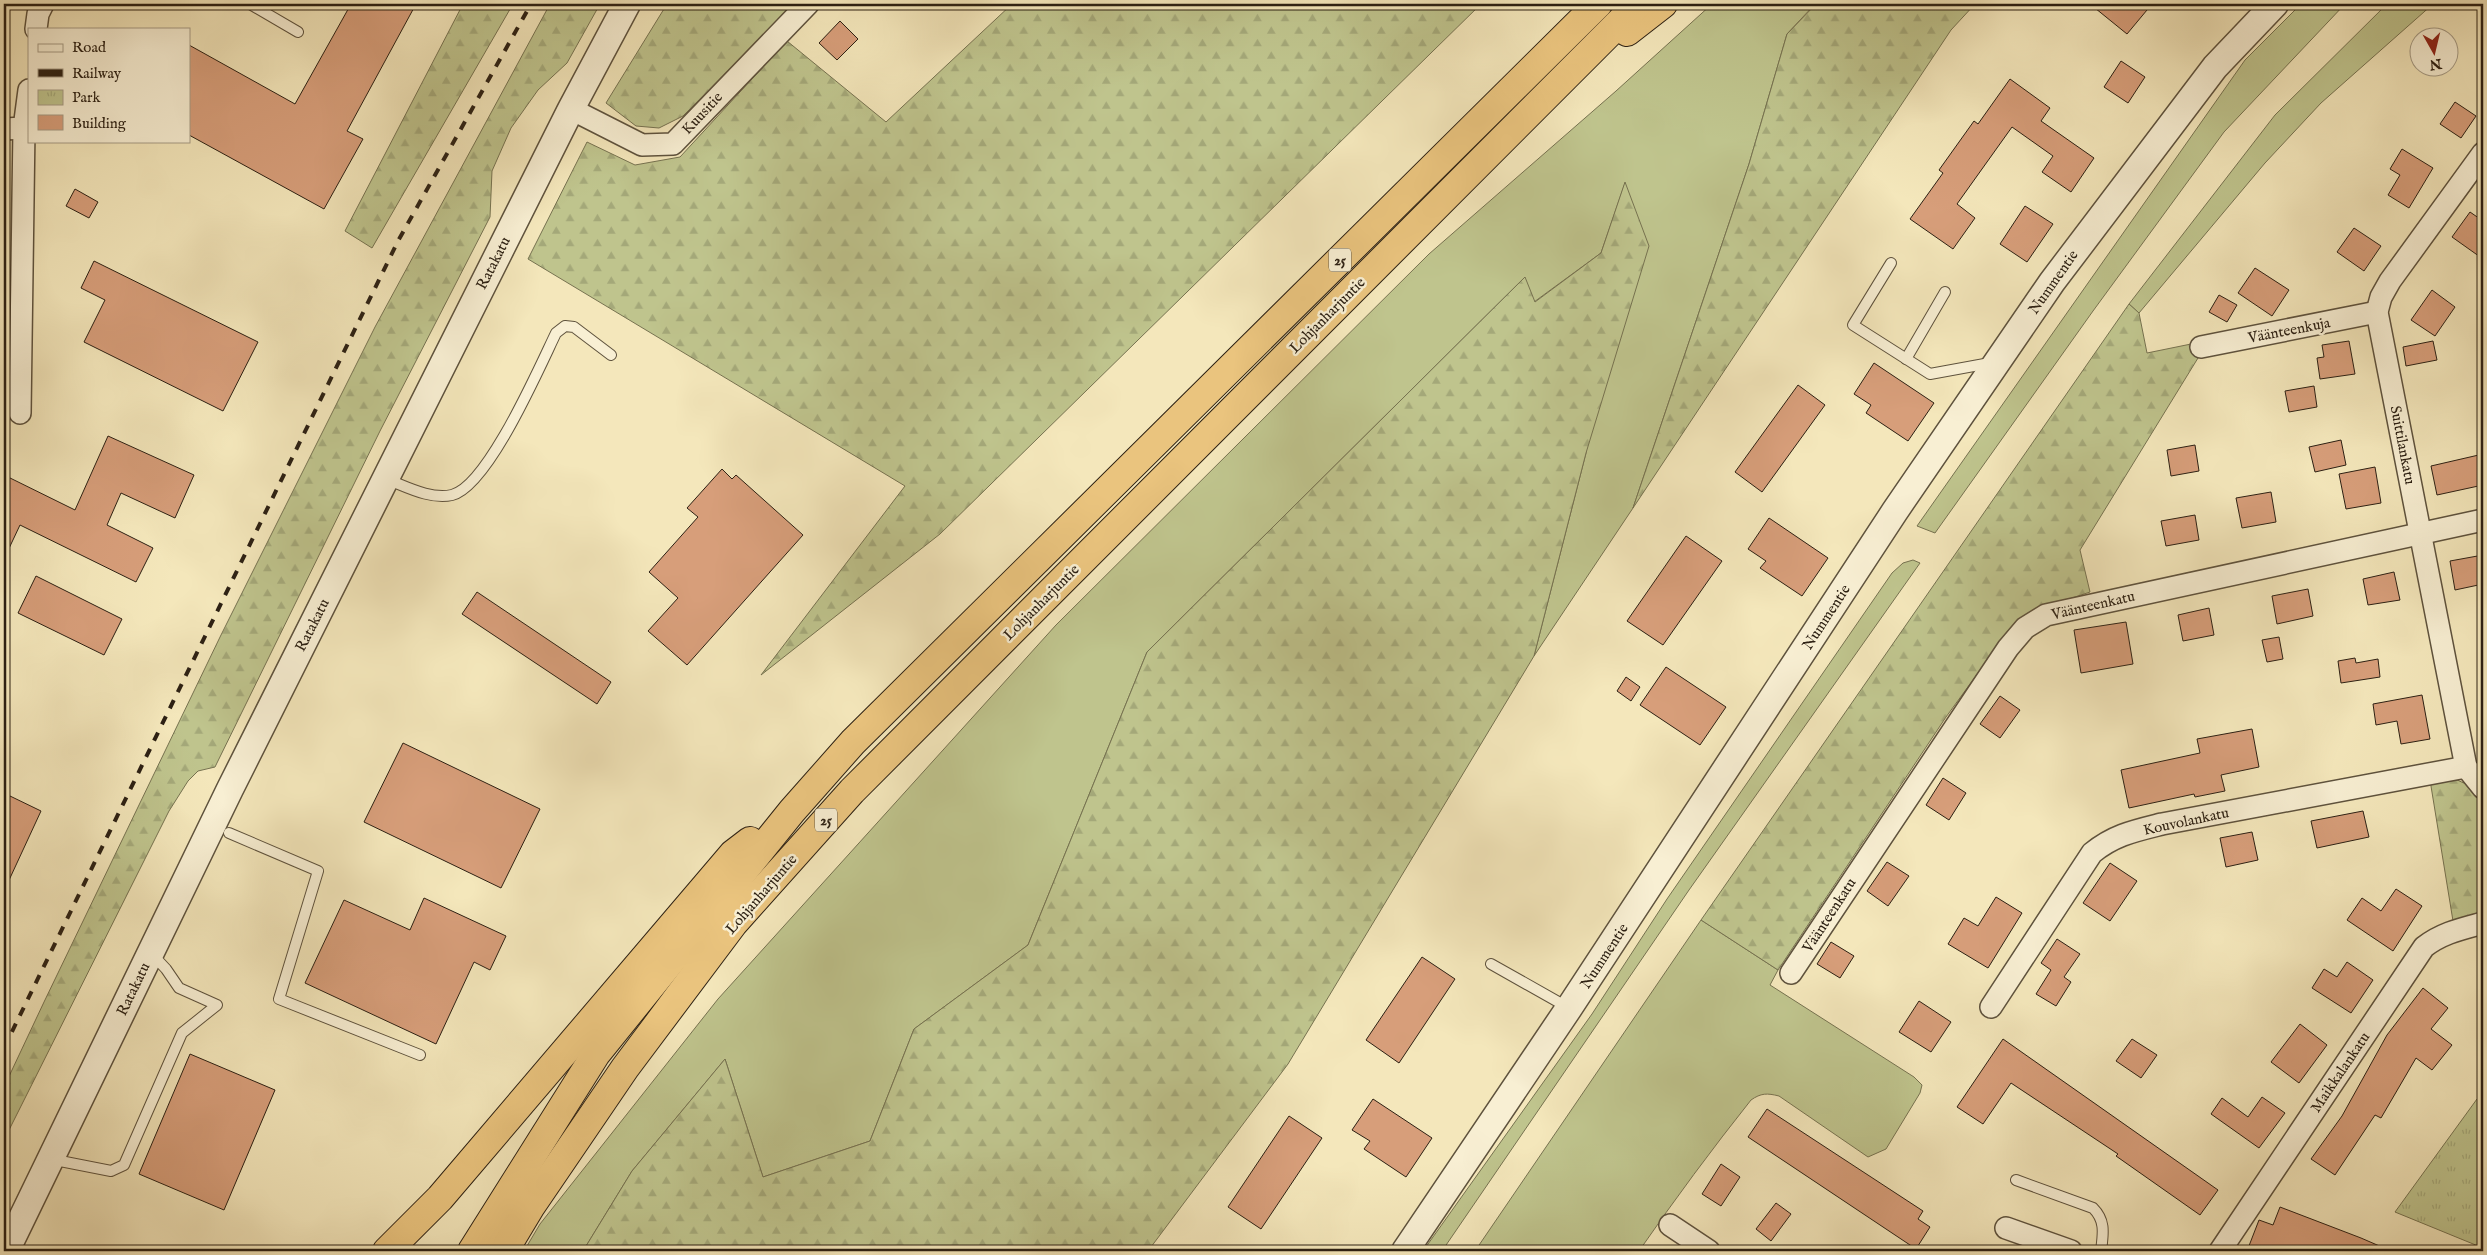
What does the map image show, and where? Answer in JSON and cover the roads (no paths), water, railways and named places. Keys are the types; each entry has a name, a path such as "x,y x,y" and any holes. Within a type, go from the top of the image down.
{"highway":[{"path":"1524,78 1584,4"},
{"name":"Lohjanharjuntie","path":"472,1251 596,1054 792,811 853,742 1598,4"},
{"name":"Lohjanharjuntie","path":"504,1251 531,1206 626,1068 733,924 852,791 1638,4"},
{"path":"1548,94 1663,4"},
{"path":"387,1251 440,1198 733,854 792,811"}],"street":[{"path":"36,28 38,14 43,4"},
{"name":"Ratakatu","path":"6,1251 385,478 571,109 627,4"},
{"name":"Kuusitie","path":"571,109 642,145 673,144 808,4"},
{"name":"Nummentie","path":"1405,1251 1569,1008 1891,518 1998,361 2097,220 2215,67 2275,4"},
{"path":"20,413 14,128 28,93"},
{"path":"2377,312 2381,297 2390,281 2483,153"},
{"name":"Väänteenkuja","path":"2201,347 2377,312"},
{"name":"Suittilankatu","path":"2377,312 2466,767"},
{"name":"Väänteenkatu","path":"1791,973 2008,648 2025,628 2046,615 2483,520"},
{"path":"2466,767 2483,788"},
{"name":"Kouvolankatu","path":"1990,1007 2092,853 2106,841 2125,833 2162,824 2466,767"},
{"name":"Maikkalankatu","path":"2220,1251 2424,946 2438,937 2455,930 2483,924"},
{"path":"1670,1225 1709,1251"},
{"path":"2006,1228 2071,1251"}],"lane":[{"path":"250,4 298,32"},
{"path":"1891,263 1854,326 1930,374 1998,361"},
{"path":"1906,359 1945,292"},
{"path":"385,478 416,490 440,496 454,494 478,477 495,452 556,333 565,326 574,327 611,355"},
{"path":"229,833 318,871 280,1000 420,1055"},
{"path":"50,1159 95,1170 111,1171 124,1165 182,1033 217,1005 178,988 166,968 151,952"},
{"path":"1491,964 1569,1008"},
{"path":"2016,1180 2093,1208 2100,1215 2104,1226 2101,1251"}],"railway":[{"path":"4,1048 398,241 531,4"}]}
